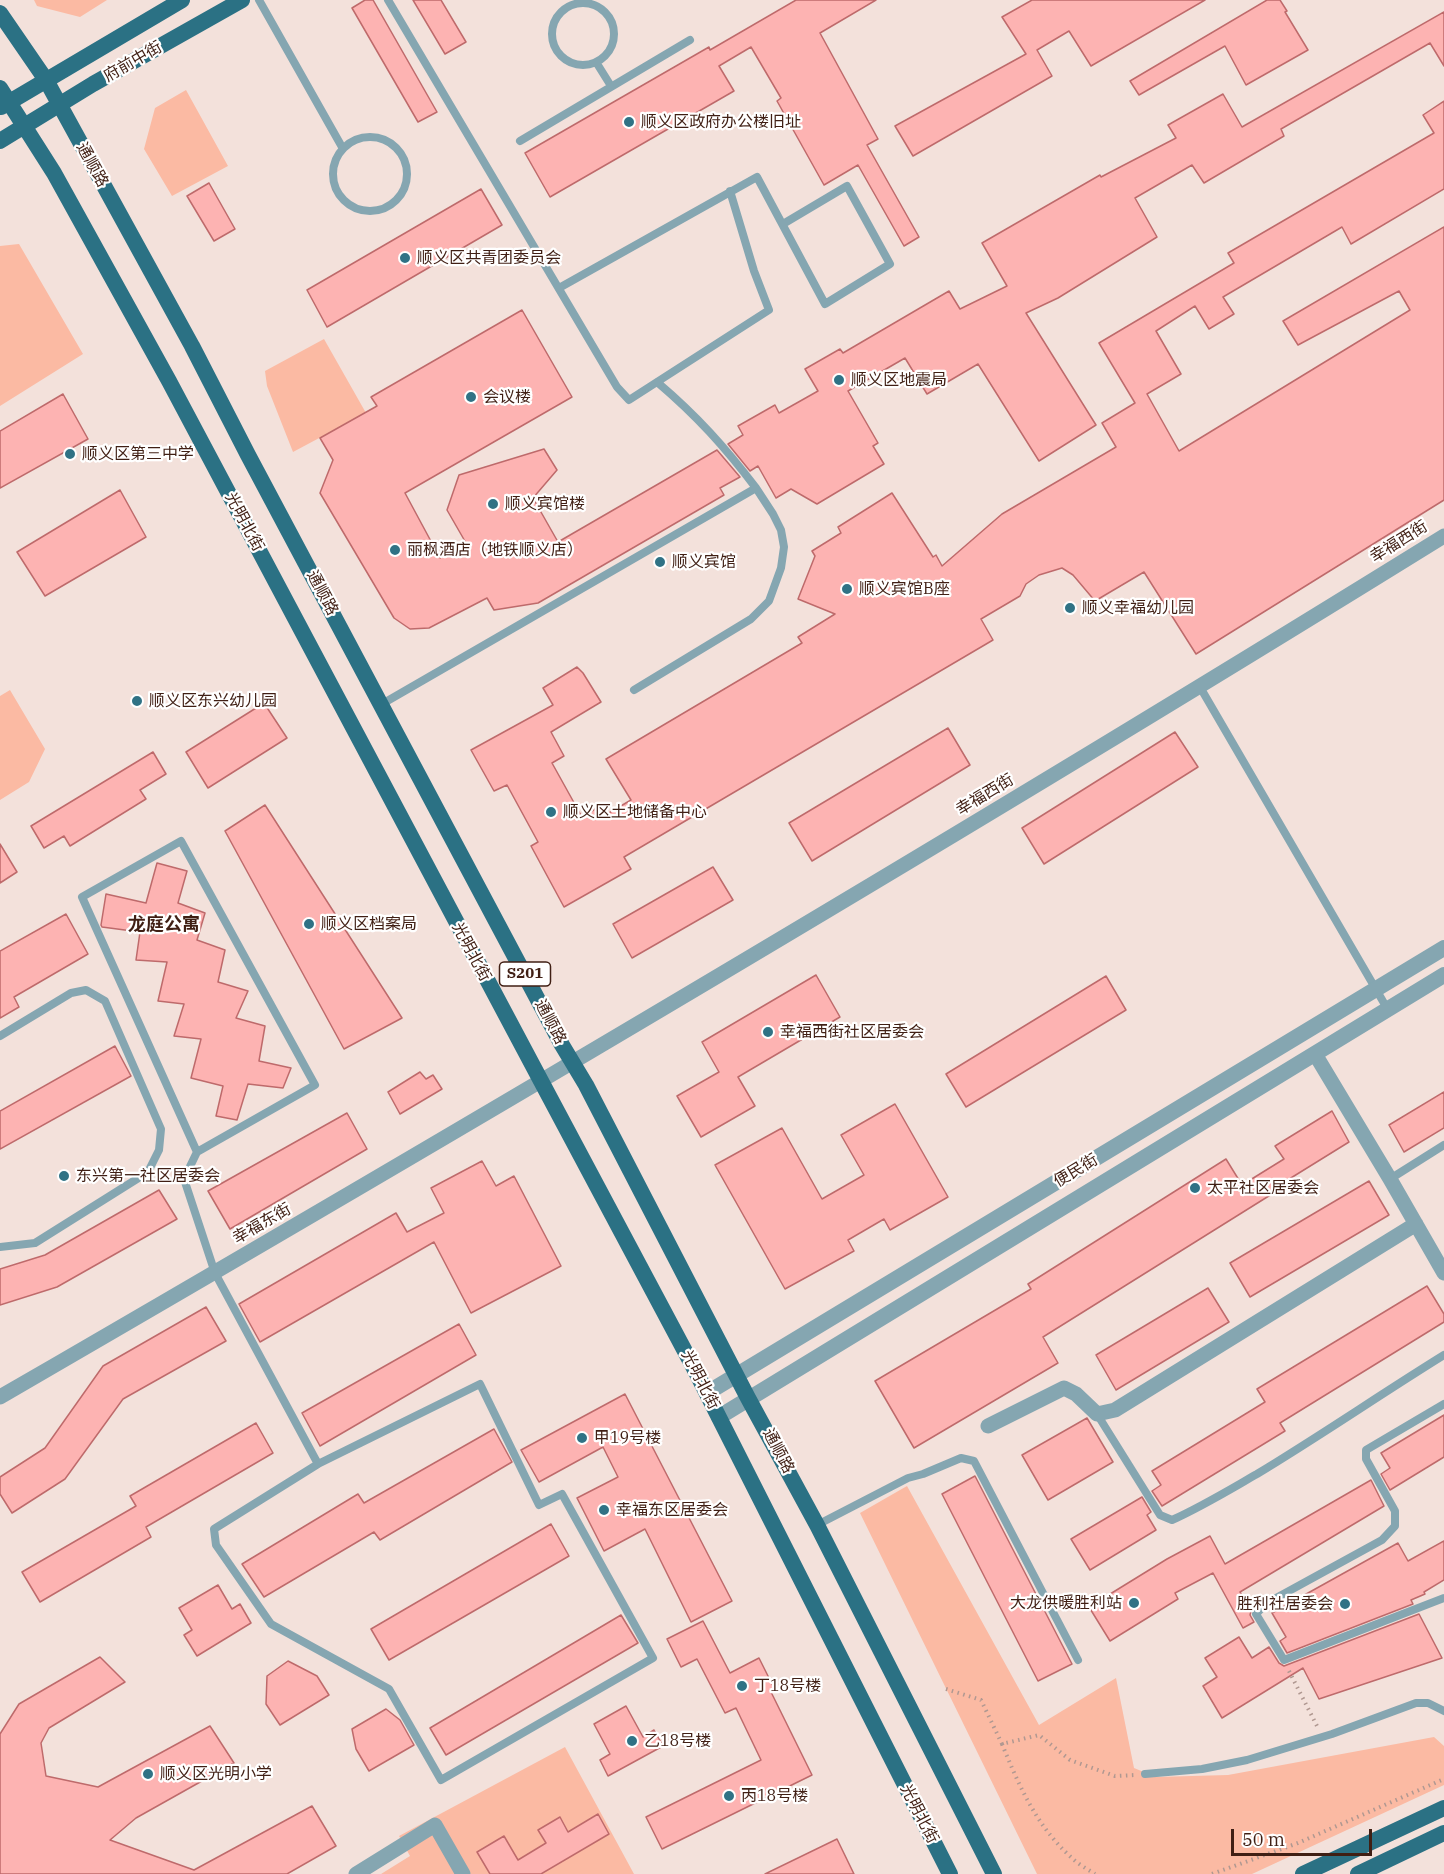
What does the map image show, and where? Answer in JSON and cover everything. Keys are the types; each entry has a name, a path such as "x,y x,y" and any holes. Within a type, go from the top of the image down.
{"main road":[{"name":"府前中街","path":"3,99 46,80 182,0"},
{"name":"府前中街","path":"0,141 93,84 242,0"},
{"name":"S201","path":"0,13 46,80"},
{"name":"通顺路","path":"46,80 192,346 572,1063 586,1085 817,1526 994,1874"},
{"name":"光明北街","path":"3,99 25,127 54,174 169,381 707,1393 950,1874"},
{"path":"1303,1874 1444,1808"},
{"path":"1358,1874 1444,1833"}],"street":[{"name":"幸福西街","path":"541,1081 1200,687 1444,536"},
{"name":"便民街","path":"707,1393 1444,948"},
{"name":"便民街","path":"719,1417 1444,975"},
{"path":"1315,1054 1444,1273"},
{"name":"幸福东街","path":"0,1396 215,1273 541,1081"},
{"path":"988,1426 1064,1388 1076,1394 1097,1414 1115,1410 1416,1224"},
{"path":"356,1874 435,1825 463,1874"}],"lane":[{"path":"259,0 342,147"},
{"path":"388,0 617,387 629,400 769,310 754,271 730,191"},
{"path":"559,0 565,9"},
{"path":"574,5 594,6 609,18 613,28 613,38 605,56 596,62 576,65 559,55 554,46 553,26 565,9 574,5"},
{"path":"520,141 690,40"},
{"path":"596,62 611,86"},
{"path":"372,136 383,139 394,146 402,155 407,178 404,190 397,200 387,207 369,211 351,207 341,198 334,188 332,175 333,163 342,147 360,138 372,136"},
{"path":"559,288 757,177 825,304 890,264 847,186 783,224"},
{"path":"634,690 751,619 769,601 781,568 784,547 781,530 756,488 714,434 683,403 657,382"},
{"path":"382,704 756,488"},
{"path":"1200,687 1388,1010"},
{"path":"197,1152 82,897 181,841 315,1084 197,1152 184,1179 215,1273 318,1464"},
{"path":"0,1036 71,993 86,990 105,1001 161,1129 159,1150 148,1172 35,1242 0,1248"},
{"path":"1390,1179 1444,1145"},
{"path":"1097,1414 1160,1515 1172,1520 1197,1509 1312,1441 1444,1355"},
{"path":"480,1384 539,1505 562,1494 653,1658 441,1780 389,1689 271,1624 216,1545 214,1529 318,1464 480,1384"},
{"path":"1444,1404 1366,1450 1366,1459 1395,1511 1395,1526 1383,1540 1267,1603 1256,1614 1284,1660 1444,1598"},
{"path":"817,1526 908,1478 961,1458 974,1461 1078,1660"},
{"path":"1145,1774 1202,1769 1247,1760 1323,1737 1416,1703 1428,1702 1444,1711"}],"path":[{"path":"1284,1660 1323,1737"},
{"path":"946,1689 981,1700 1033,1812 1072,1859 1095,1874"},
{"path":"1002,1744 1039,1735 1070,1760 1115,1776 1145,1774"},
{"path":"1212,1874 1298,1844 1444,1779"}],"shaded area":[{"path":"34,0 107,0 80,17 37,6"},
{"path":"186,90 228,166 172,196 144,149 155,108"},
{"path":"19,244 83,354 0,406 0,246"},
{"path":"324,339 366,413 293,452 267,386 265,371"},
{"path":"10,690 45,749 29,782 0,800 0,696"},
{"path":"907,1486 1039,1725 1116,1678 1134,1768 1156,1777 1228,1775 1434,1737 1444,1746 1444,1785 1252,1874 1037,1874 860,1513"},
{"path":"565,1747 634,1874 381,1874 410,1856 399,1836"}],"building":[{"path":"365,0 373,0 437,112 418,122 352,8"},
{"path":"413,0 441,0 466,42 445,54"},
{"path":"796,0 876,0 820,33 878,139 867,145 919,237 904,246 858,165 824,185 777,101 781,98 751,47 719,66 734,91 550,197 525,153 709,47 710,50"},
{"path":"1032,0 1205,0 1091,66 1069,31 1037,50 1052,76 913,156 895,126 1026,54 1002,17"},
{"path":"1267,0 1280,0 1308,50 1246,85 1225,46 1139,95 1130,81"},
{"path":"1444,12 1444,66 1430,43 1281,129 1284,136 1204,183 1192,165 1135,198 1157,237 1058,298 1026,313 1096,425 1039,461 978,364 927,394 905,358 848,391 878,443 873,446 884,464 817,504 791,489 776,498 758,466 750,471 728,444 743,435 738,426 775,405 779,413 818,391 805,369 840,349 843,353 949,291 960,309 1007,286 982,243 1100,175 1101,177 1176,138 1168,125 1223,94 1242,127"},
{"path":"1444,101 1444,189 1351,244 1342,227 1223,297 1234,314 1209,329 1195,306 1156,331 1181,374 1147,394 1179,451 1410,310 1399,291 1298,345 1283,321 1444,227 1444,500 1196,654 1144,572 1095,601 1073,575 1062,568 1039,575 1026,584 1020,596 981,619 993,640 624,857 631,869 564,907 531,846 538,842 507,785 494,791 471,750 553,705 543,688 577,667 601,702 551,732 564,756 552,763 582,817 597,808 602,817 631,800 606,759 802,643 798,637 835,614 798,599 815,556 812,551 841,533 838,527 892,493 933,557 936,555 942,566 1002,514 1116,447 1102,423 1135,403 1099,343 1234,263 1228,253 1434,133 1423,115"},
{"path":"209,183 235,229 214,241 187,196"},
{"name":"顺义区共青团委员会","path":"481,189 502,225 327,327 307,290"},
{"path":"522,310 572,397 405,493 440,558 466,543 447,510 459,475 544,449 557,470 533,498 558,542 717,450 740,477 720,488 724,495 538,603 494,610 487,598 429,628 410,629 394,618 320,493 333,460 320,438 377,406 371,397"},
{"path":"63,394 88,439 0,488 0,431"},
{"path":"120,490 146,537 45,596 17,552"},
{"path":"264,703 287,738 208,788 186,752"},
{"path":"948,728 970,765 812,861 789,823"},
{"path":"1175,732 1198,767 1044,864 1022,828"},
{"path":"153,752 166,774 140,790 146,799 70,846 64,836 44,848 31,826"},
{"name":"顺义区档案局","path":"265,805 402,1018 344,1049 225,831"},
{"path":"0,844 17,872 0,883"},
{"path":"157,863 187,871 178,903 205,913 197,940 225,950 218,982 248,991 236,1018 265,1026 259,1061 291,1068 283,1088 248,1084 237,1120 216,1116 223,1086 191,1078 201,1039 174,1036 184,1004 158,1001 167,962 136,960 140,932 101,925 106,894 146,903"},
{"path":"713,867 733,900 632,958 613,924"},
{"path":"66,914 88,954 14,997 19,1007 0,1018 0,951"},
{"path":"816,975 840,1017 738,1077 755,1106 701,1137 677,1096 719,1072 702,1042"},
{"path":"1106,976 1126,1010 966,1107 946,1074"},
{"path":"115,1046 131,1076 0,1149 0,1111"},
{"path":"420,1072 426,1079 433,1075 442,1089 400,1114 388,1092"},
{"path":"1444,1092 1444,1128 1404,1152 1389,1125"},
{"path":"895,1104 948,1197 890,1230 884,1219 848,1240 854,1251 785,1289 715,1165 782,1128 822,1199 864,1175 841,1135"},
{"path":"1332,1111 1349,1142 1286,1181 1288,1184 1043,1337 1058,1363 914,1448 875,1381 1031,1289 1028,1284 1226,1159 1242,1185 1284,1159 1275,1146"},
{"path":"347,1113 367,1149 230,1229 208,1191"},
{"path":"482,1161 496,1186 514,1176 561,1266 471,1313 434,1242 260,1342 239,1304 396,1213 407,1232 444,1213 431,1188"},
{"path":"1369,1181 1389,1215 1250,1297 1230,1263"},
{"path":"159,1190 177,1219 57,1287 0,1305 0,1269 45,1255"},
{"path":"1427,1286 1444,1314 1444,1322 1280,1423 1285,1431 1162,1506 1152,1491 1161,1485 1152,1471 1265,1402 1257,1389"},
{"path":"1208,1288 1229,1322 1116,1390 1096,1355"},
{"path":"206,1307 226,1341 123,1399 65,1479 12,1513 0,1494 0,1477 45,1448 103,1366"},
{"path":"459,1324 476,1355 320,1446 302,1413"},
{"path":"625,1394 732,1601 691,1622 645,1529 604,1551 577,1498 618,1477 603,1447 539,1482 521,1450"},
{"path":"1444,1415 1444,1457 1390,1490 1381,1474 1390,1468 1381,1453"},
{"path":"1087,1418 1113,1462 1048,1500 1022,1455"},
{"path":"256,1423 273,1453 146,1527 151,1537 40,1602 22,1572 136,1506 130,1496"},
{"path":"494,1429 512,1462 380,1540 374,1532 264,1597 242,1564 358,1494 364,1503"},
{"path":"975,1476 1072,1664 1038,1681 942,1494"},
{"path":"1371,1480 1384,1506 1240,1592 1251,1611 1250,1615 1254,1622 1243,1628 1213,1573 1175,1593 1178,1599 1110,1641 1089,1607 1167,1559 1210,1536 1225,1564"},
{"path":"1142,1497 1151,1512 1147,1515 1156,1530 1090,1570 1071,1539"},
{"path":"551,1524 569,1556 389,1660 371,1629"},
{"name":"胜利社居委会","path":"1444,1541 1444,1580 1424,1592 1425,1594 1411,1600 1413,1604 1287,1653 1280,1641 1286,1637 1272,1613 1398,1543 1408,1561"},
{"path":"218,1585 232,1609 240,1604 251,1623 197,1656 184,1635 192,1630 179,1608"},
{"path":"1419,1614 1442,1658 1319,1699 1303,1668 1222,1718 1203,1686 1217,1677 1205,1658 1239,1637 1252,1658 1269,1647 1279,1663 1284,1666"},
{"path":"621,1615 638,1643 446,1755 430,1728"},
{"name":"丙18号楼","path":"703,1621 730,1673 759,1658 774,1688 770,1690 812,1775 662,1849 646,1817 761,1760 736,1708 725,1713 697,1659 681,1667 667,1639"},
{"path":"100,1657 125,1682 49,1728 41,1743 46,1776 98,1787 210,1726 234,1763 136,1818 110,1840 194,1870 312,1806 336,1846 287,1874 0,1874 0,1734 19,1704"},
{"path":"288,1661 317,1676 329,1695 280,1725 266,1704 267,1676"},
{"name":"乙18号楼","path":"626,1706 643,1737 654,1730 663,1746 608,1776 600,1760 610,1754 594,1724"},
{"path":"386,1709 400,1720 414,1745 369,1771 356,1749 352,1729"},
{"path":"598,1814 609,1834 541,1874 490,1874 477,1852 504,1836 518,1860 546,1843 538,1830 560,1817 568,1832"},
{"path":"837,1839 854,1874 765,1874"}],"place":[{"name":"顺义区政府办公楼旧址","path":"629,122"},
{"name":"顺义区共青团委员会","path":"405,258"},
{"name":"顺义区地震局","path":"839,380"},
{"name":"会议楼","path":"471,397"},
{"name":"顺义区第三中学","path":"70,454"},
{"name":"顺义宾馆楼","path":"493,504"},
{"name":"丽枫酒店（地铁顺义店）","path":"395,550"},
{"name":"顺义宾馆","path":"660,562"},
{"name":"顺义宾馆B座","path":"847,589"},
{"name":"顺义幸福幼儿园","path":"1070,608"},
{"name":"顺义区东兴幼儿园","path":"137,701"},
{"name":"顺义区土地储备中心","path":"551,812"},
{"name":"顺义区档案局","path":"309,924"},
{"name":"幸福西街社区居委会","path":"768,1032"},
{"name":"东兴第一社区居委会","path":"64,1176"},
{"name":"太平社区居委会","path":"1195,1188"},
{"name":"甲19号楼","path":"582,1438"},
{"name":"幸福东区居委会","path":"604,1510"},
{"name":"大龙供暖胜利站","path":"1134,1603"},
{"name":"胜利社居委会","path":"1345,1604"},
{"name":"丁18号楼","path":"742,1686"},
{"name":"乙18号楼","path":"632,1741"},
{"name":"顺义区光明小学","path":"148,1774"},
{"name":"丙18号楼","path":"729,1796"}],"district":[{"name":"龙庭公寓","path":"164,925"}]}
